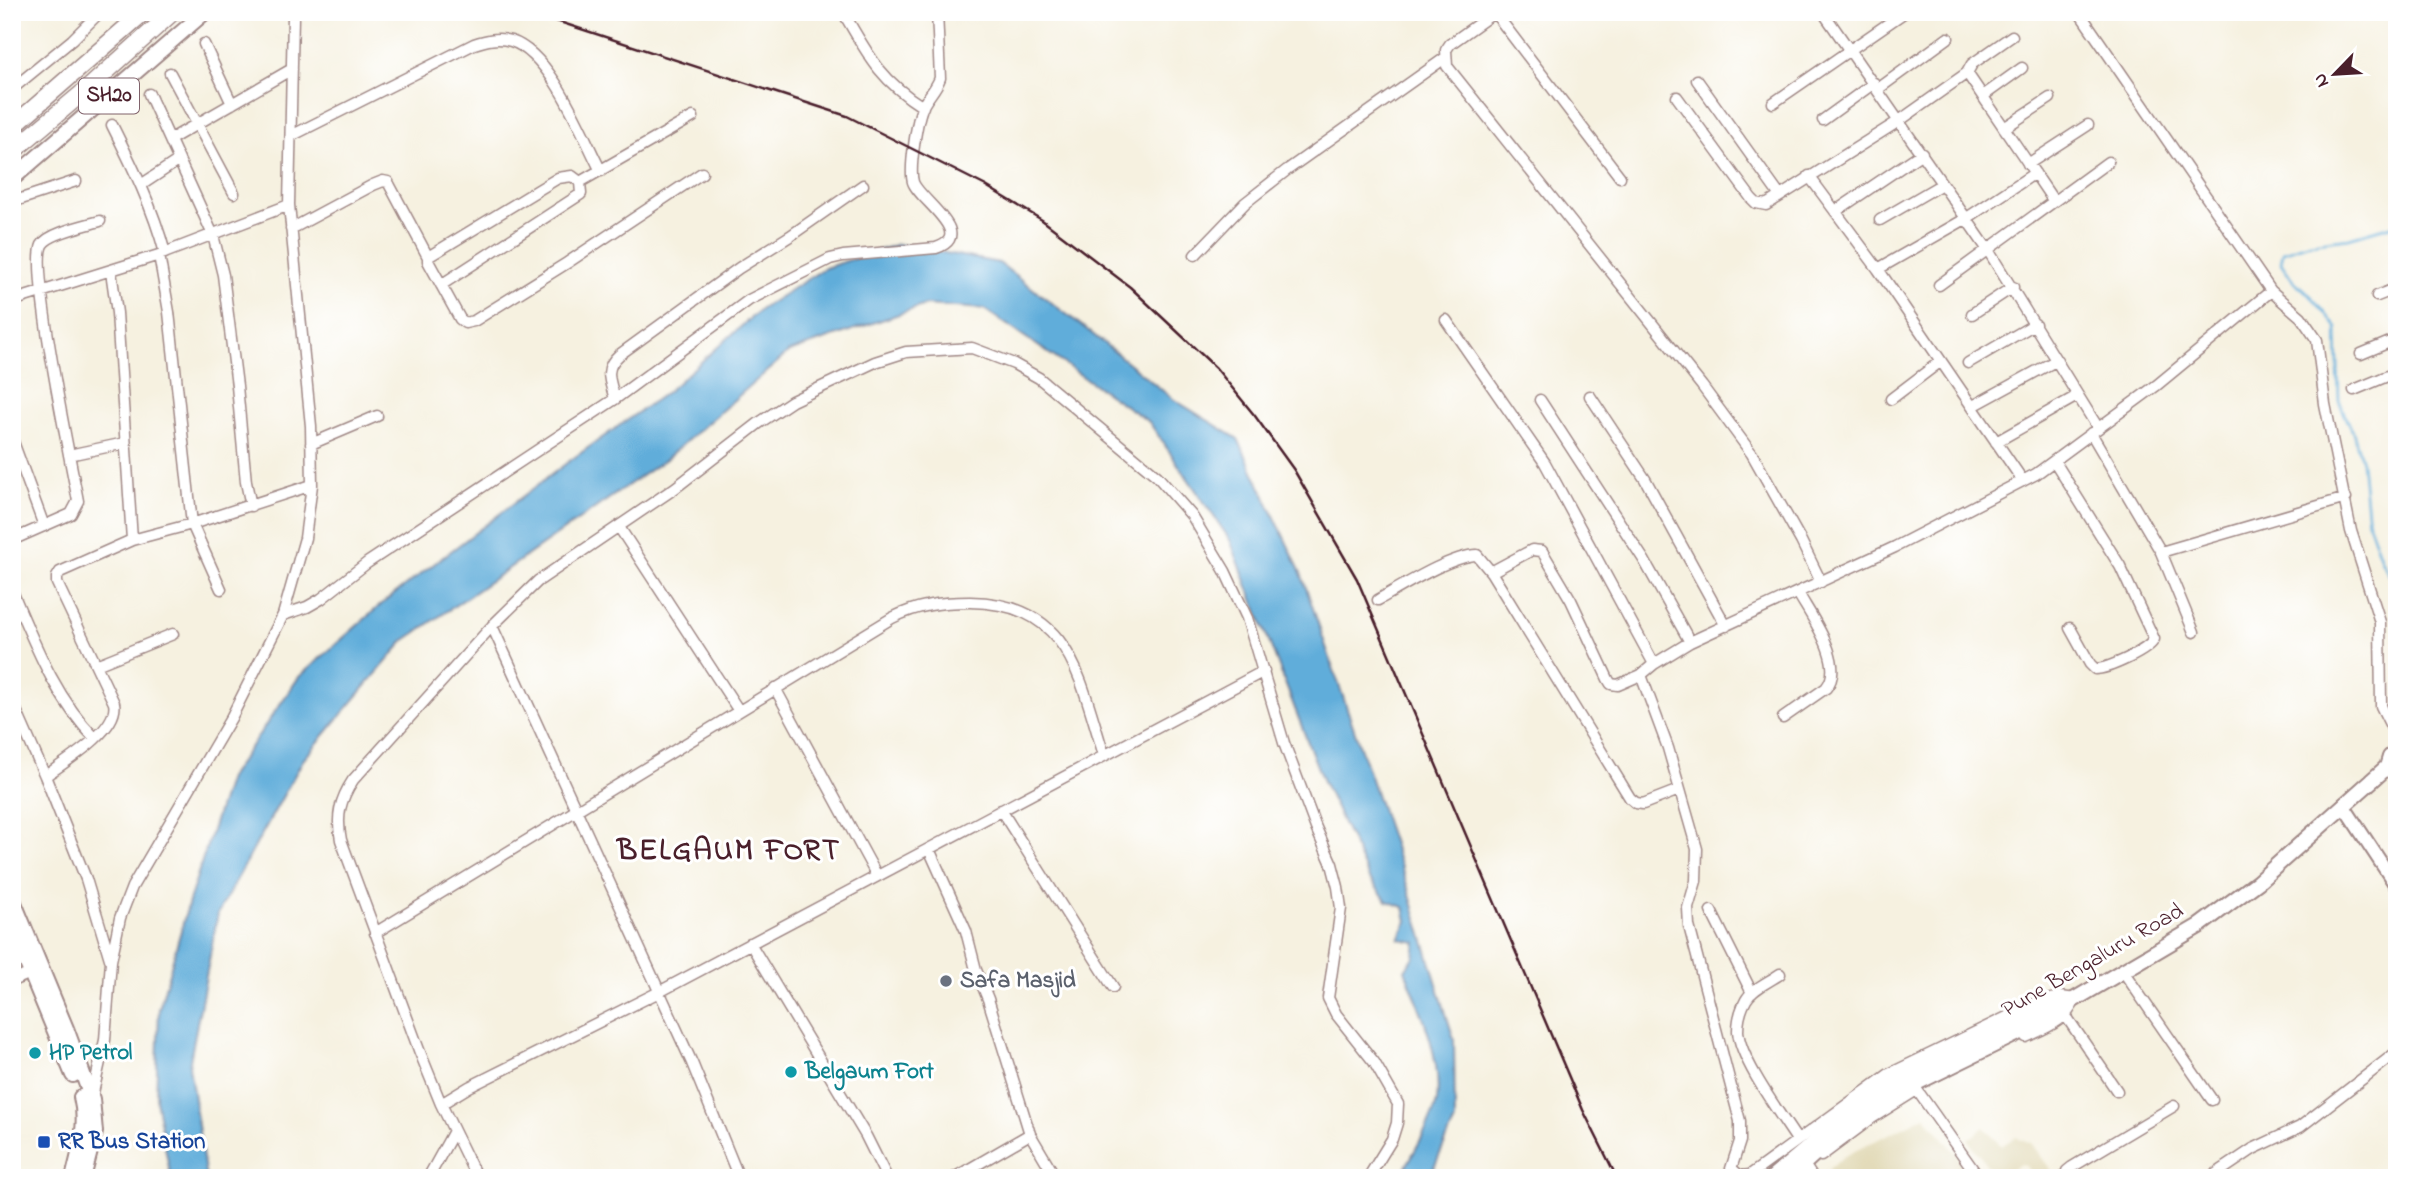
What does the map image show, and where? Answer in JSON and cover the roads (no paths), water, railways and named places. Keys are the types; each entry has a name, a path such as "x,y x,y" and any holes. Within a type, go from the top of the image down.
{"highway":[{"path":"12,127 144,12"},
{"path":"12,152 173,12"}],"main road":[{"name":"SH20","path":"12,179 205,12"},
{"name":"Pune Bengaluru Road","path":"1788,1178 1844,1128 1894,1094 2059,1013 2199,926 2259,882 2392,766 2390,757 2397,751"},
{"path":"12,898 67,1031 95,1132 83,1178"},
{"path":"12,927 88,1105 73,1178"},
{"path":"1772,1178 1854,1109 1913,1070 2055,1004 2068,1007"}],"street":[{"path":"12,89 72,40 100,12"},
{"path":"842,12 869,58 884,77 898,92 923,107"},
{"path":"283,615 321,599 377,556 615,399 749,300 810,268 843,256 936,248 947,242 951,235 950,227 944,217 919,193 911,177 923,107 936,89 940,78 937,12"},
{"path":"1620,177 1495,12 1450,44 1445,58 1453,74 1702,386 1752,454 1821,582"},
{"path":"1823,12 1967,218 2057,360 2161,552 2194,632"},
{"path":"1773,103 1905,12"},
{"path":"2078,12 2271,291 2301,317 2317,340 2331,438 2353,540 2380,622 2381,706 2397,738"},
{"path":"88,1105 105,1040 111,961 120,918 132,887 231,718 283,615 305,538 312,485 311,444 289,205 293,16"},
{"path":"1677,97 1756,203 1766,205 1899,121 1967,73 1972,64 2012,36"},
{"path":"1823,120 1948,38"},
{"path":"290,136 474,44 491,39 511,41 529,51 540,62 558,88 601,171"},
{"path":"204,44 232,104"},
{"path":"1195,255 1245,203 1445,58"},
{"path":"1983,96 2022,68"},
{"path":"171,139 292,69"},
{"path":"170,73 234,193"},
{"path":"1967,73 2053,200"},
{"path":"1697,80 1780,196"},
{"path":"149,93 213,235 223,275 251,506"},
{"path":"2004,128 2050,98"},
{"path":"580,182 693,117"},
{"path":"112,125 158,228 192,524 221,589"},
{"path":"1878,269 1967,218 2088,125"},
{"path":"1836,211 1923,153"},
{"path":"141,185 179,160"},
{"path":"1939,285 2108,162"},
{"path":"291,229 383,181 388,182 441,285 465,323 474,321 702,173"},
{"path":"428,257 558,178 572,176 580,182 581,194 576,198 441,285"},
{"path":"1809,176 1878,269 2023,481"},
{"path":"12,202 76,181"},
{"path":"1880,220 1942,184"},
{"path":"615,399 608,375 609,368 619,355 739,268 863,185"},
{"path":"12,301 162,254 289,205"},
{"path":"12,540 71,513 78,501 41,291 39,254 45,240 100,221"},
{"path":"111,271 117,313 132,540"},
{"path":"1972,314 2013,287"},
{"path":"2377,296 2397,288"},
{"path":"1491,572 1532,550 1542,551 1570,600 1611,684 1618,685 1641,675 1690,642 1895,547 2055,462 2157,385 2271,291"},
{"path":"1446,320 1545,463 1654,664"},
{"path":"1968,363 2035,324"},
{"path":"2361,354 2397,339"},
{"path":"477,1178 441,1104 375,933 338,827 338,811 344,795 353,780 492,626 538,581 675,488 759,423 818,388 875,362 906,352 972,348 1014,363 1039,378 1157,476 1192,516 1225,571 1247,618 1284,743 1332,864 1338,887 1341,908 1328,998 1336,1014 1374,1062 1398,1104 1397,1124 1392,1139 1368,1178"},
{"path":"1973,406 2057,360"},
{"path":"1891,399 1941,361"},
{"path":"2354,390 2397,372"},
{"path":"1590,396 1644,478 1726,626"},
{"path":"1996,442 2077,396"},
{"path":"1540,400 1644,560 1690,642"},
{"path":"311,444 377,416"},
{"path":"12,439 44,526"},
{"path":"69,455 125,443"},
{"path":"2055,462 2120,566 2154,639 2150,646 2108,667 2095,668 2090,664 2070,628"},
{"path":"45,776 95,738 114,718 116,711 57,583 60,572 132,540 251,506 312,485"},
{"path":"2161,552 2346,498"},
{"path":"619,527 739,711"},
{"path":"1378,600 1431,571 1470,556 1481,557 1630,798 1643,804 1679,790"},
{"path":"12,592 73,715 95,738"},
{"path":"1783,718 1826,688 1831,682 1833,671 1833,661 1827,645 1798,593"},
{"path":"375,933 775,688 908,610 923,604 988,602 1006,605 1027,612 1046,625 1070,656 1086,696 1104,755"},
{"path":"492,626 692,1063 739,1178"},
{"path":"96,665 173,634"},
{"path":"441,1104 469,1087 659,992 1264,671"},
{"path":"1641,675 1668,748 1698,856 1696,881 1688,908 1689,926 1740,1121 1740,1141 1730,1173 1751,1175 1889,1074 2038,1002 2061,997 2117,1091"},
{"path":"775,688 877,876"},
{"path":"12,701 86,879 111,961"},
{"path":"2343,806 2397,887"},
{"path":"1002,810 1113,987"},
{"path":"929,849 966,931 976,970 988,999 1030,1134 1056,1178"},
{"path":"1711,911 1752,993"},
{"path":"750,943 866,1136 887,1178"},
{"path":"2123,971 2211,1100"},
{"path":"12,981 31,973"},
{"path":"1780,974 1747,999 1739,1019 1741,1042 1760,1081 1797,1140"},
{"path":"1797,1178 1810,1173 1872,1118 1917,1090 2068,1007"},
{"path":"2210,1178 2253,1149 2300,1128 2397,1052"},
{"path":"1917,1090 1979,1178"},
{"path":"2066,1178 2067,1171 2072,1167 2174,1106"},
{"path":"428,1178 454,1131"},
{"path":"954,1178 1030,1134"},
{"path":"2390,1178 2397,1174"}],"water":[{"path":"898,244 999,263 1173,399 1238,439 1301,573 1407,885 1454,1040 1455,1121 1429,1178 1399,1178 1415,1151 1437,1100 1438,1084 1433,1051 1405,970 1414,957 1416,942 1399,939 1407,921 1404,907 1387,901 1369,878 1322,779 1230,540 1149,422 984,309 925,305 789,352 666,459 404,641 303,760 218,913 189,1066 206,1178 171,1178 156,1100 159,1009 190,898 229,778 299,677 384,602 568,462 668,391 761,309 825,268"}],"waterway":[{"path":"2397,224 2349,238 2310,243 2283,252 2281,263 2337,328 2339,401 2362,462 2368,524 2382,562 2397,588"}],"railway":[{"path":"529,12 847,116 986,186 1042,220 1130,287 1216,368 1294,470 1357,579 1583,1110 1617,1178"}],"place":[{"name":"Safa Masjid","path":"946,981"},
{"name":"HP Petrol","path":"35,1053"},
{"name":"Belgaum Fort","path":"791,1072"},
{"name":"RR Bus Station","path":"44,1142"}],"district":[{"name":"BELGAUM FORT","path":"729,852"}]}
